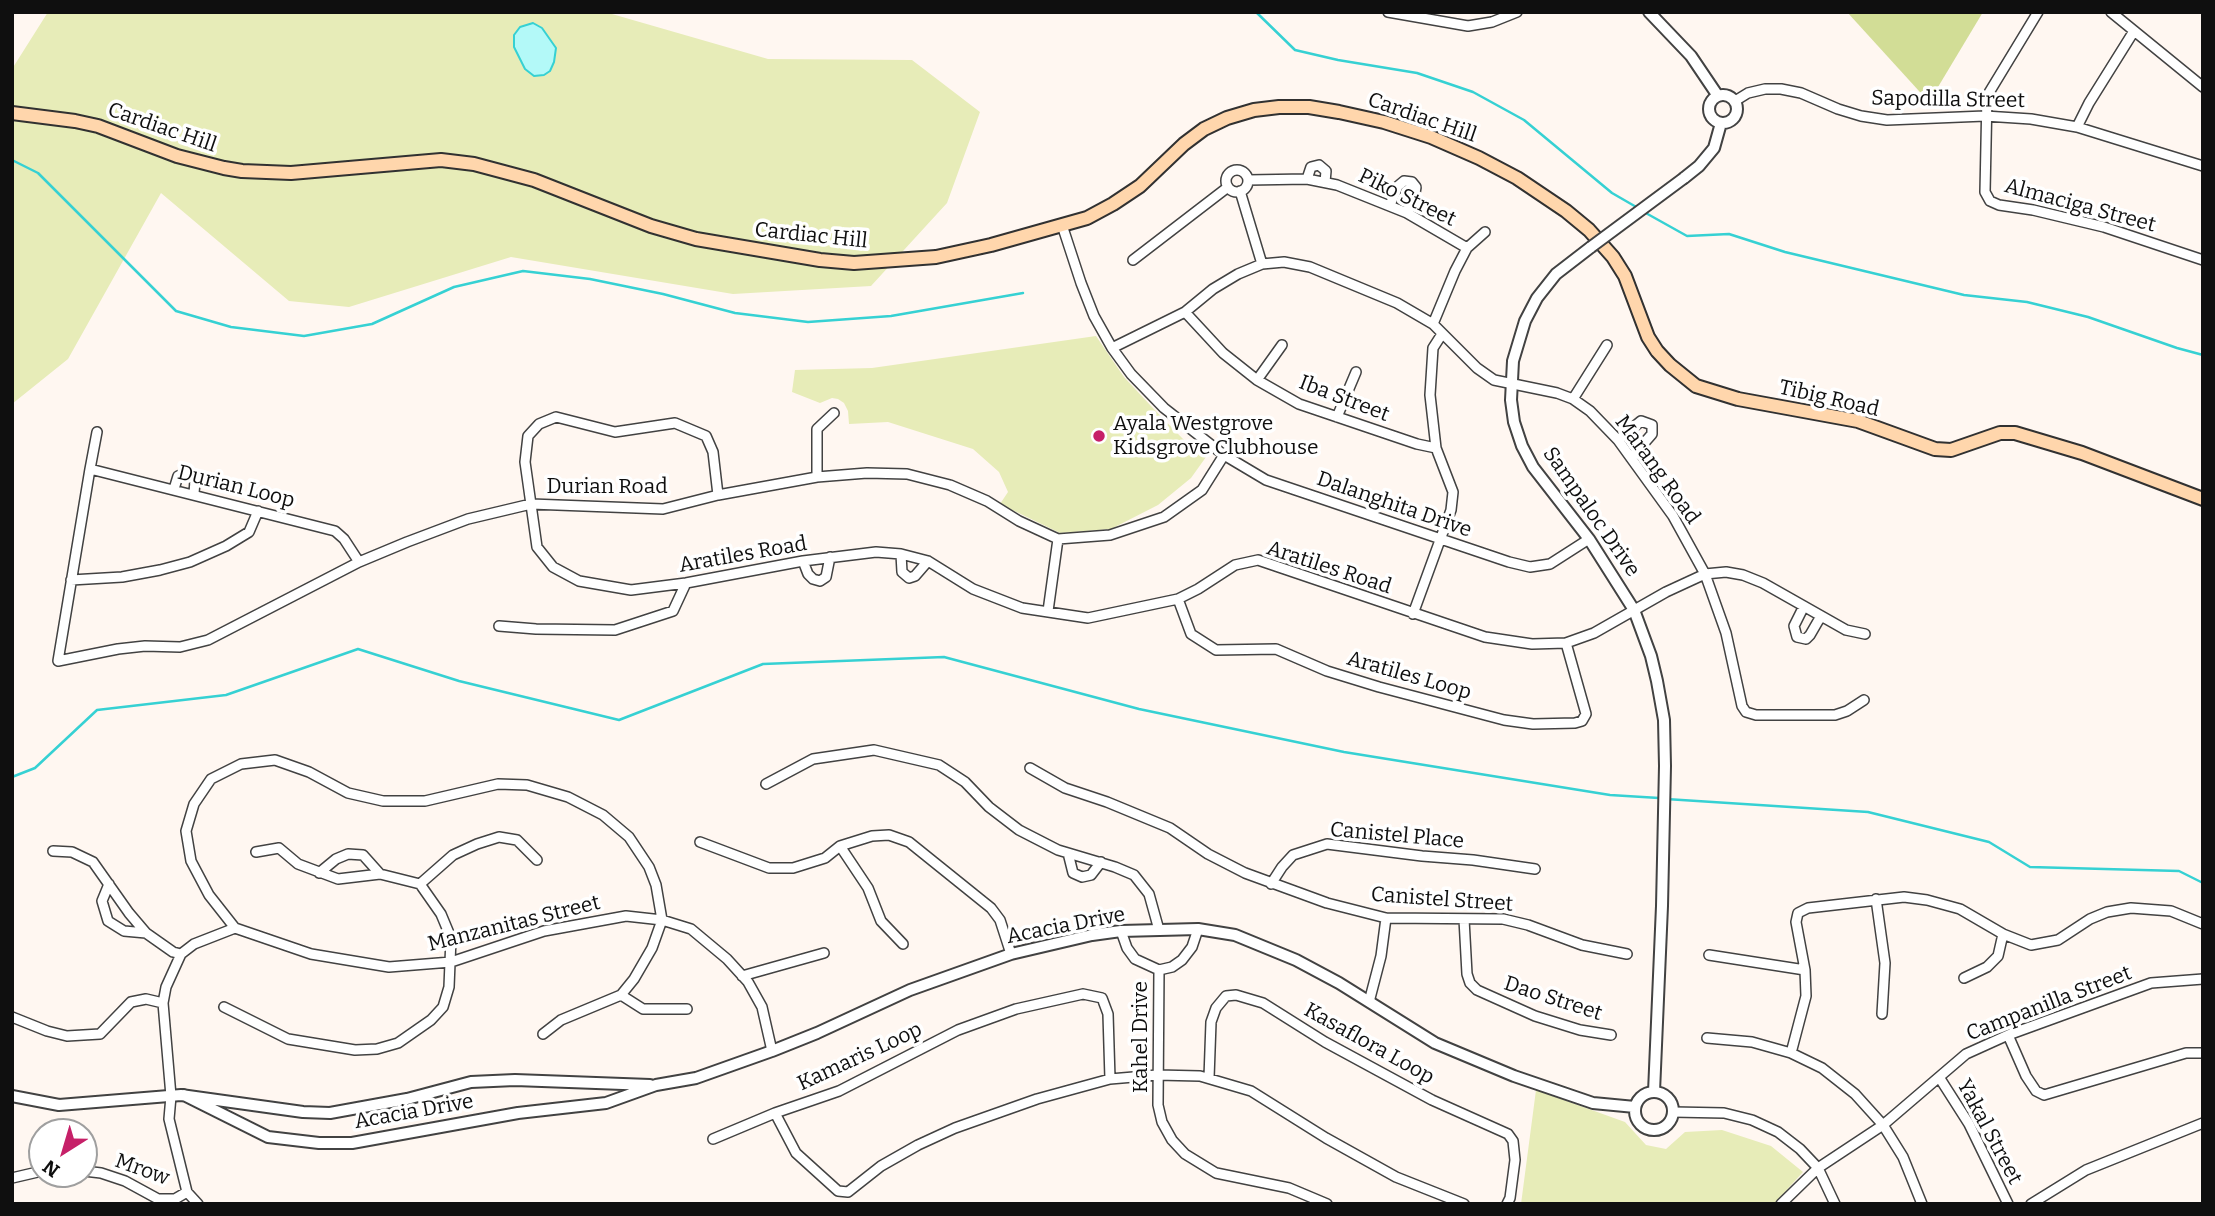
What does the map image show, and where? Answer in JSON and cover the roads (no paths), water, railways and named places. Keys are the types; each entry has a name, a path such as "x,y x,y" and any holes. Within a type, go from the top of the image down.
{"main road":[{"name":"Cardiac Hill","path":"12,113 66,119 98,126 177,156 242,171 291,173 442,160 474,164 534,180 651,226 696,239 820,260 877,262 936,257 991,245 1087,218 1140,186 1184,144 1204,129 1227,118 1254,110 1279,107 1309,107 1339,112 1384,122 1431,137 1517,178 1566,211"},
{"name":"Tibig Road","path":"1566,211 1589,230 1613,257 1625,276 1648,337 1657,351 1670,366 1696,386 1738,399 1858,421 1935,449 1951,450 2000,433 2015,433 2082,453 2203,499"}],"street":[{"path":"1388,12 1468,26 1492,22 1517,12"},
{"path":"1649,12 1691,57 1718,96"},
{"path":"1984,116 1987,96 2038,12"},
{"path":"2112,12 2203,87"},
{"path":"2077,127 2134,31"},
{"name":"Sapodilla Street","path":"1735,101 1748,93 1781,89 1801,93 1861,116 1887,120 1984,116 2031,119 2077,127 2203,166"},
{"path":"1718,96 1727,96 1735,101 1737,110 1734,119 1721,123 1713,119 1709,111 1711,102 1718,96"},
{"name":"Almaciga Street","path":"1984,116 1985,192 1990,201 2104,227 2203,260"},
{"name":"Sampaloc Drive","path":"1654,1091 1665,766 1664,720 1657,681 1634,610 1589,539 1528,457 1514,422 1510,384 1513,361 1525,321 1537,298 1556,274 1699,166 1714,148 1721,123"},
{"path":"1307,179 1311,167 1319,165 1326,171 1325,182"},
{"path":"1233,171 1244,173 1248,180 1245,188 1233,191 1226,180 1233,171"},
{"name":"Piko Street","path":"1248,180 1307,179 1325,182 1390,205 1467,248"},
{"path":"1390,205 1398,186 1404,181 1412,182 1416,187 1415,194 1407,213"},
{"path":"1132,260 1228,187"},
{"path":"1240,191 1262,264"},
{"name":"Dalanghita Drive","path":"1062,225 1094,316 1112,348 1131,374 1164,408 1224,455 1266,480 1509,562 1530,566 1550,564 1589,539"},
{"path":"1433,324 1467,248 1485,232"},
{"name":"Marang Road","path":"1112,348 1185,312 1213,289 1262,264 1284,262 1310,267 1396,303 1433,324 1477,368 1494,380 1573,399 1590,411 1619,440 1673,516 1704,574 1726,634 1742,706 1746,712 1756,715 1835,715 1864,701"},
{"name":"Iba Street","path":"1185,312 1223,354 1257,380 1299,404 1436,448"},
{"path":"1413,614 1451,510 1453,492 1436,448 1430,395 1433,348 1442,334"},
{"path":"1257,380 1282,345"},
{"path":"1573,399 1607,345"},
{"path":"1337,417 1356,372"},
{"path":"817,477 817,429 834,413"},
{"name":"Aratiles Road","path":"718,495 713,452 706,436 675,423 615,432 556,417 539,425 528,436 524,463 537,547 553,566 579,581 631,590 686,583 803,561 876,552 901,554 928,561 973,589 1022,608 1088,618 1178,599 1198,590 1235,565 1258,560 1485,637 1510,642 1566,643 1594,633 1704,574 1726,572 1763,583 1846,630 1865,634"},
{"path":"1619,440 1641,421 1652,425 1652,434 1631,458"},
{"path":"97,432 71,580 122,577 190,562 226,546 248,531 258,511"},
{"name":"Durian Road","path":"71,580 58,661 118,649 145,646 180,647 208,640 359,562 468,519 531,504 663,509 718,495 817,477 867,473 907,474 950,485 987,501 1058,539 1110,535 1164,517 1202,490 1224,455"},
{"name":"Durian Loop","path":"90,470 335,531 344,539 359,562"},
{"path":"174,489 178,476 186,474 195,480 194,494"},
{"path":"1048,611 1058,539"},
{"path":"901,554 902,572 909,578 915,576 928,561"},
{"path":"803,561 808,574 820,581 826,577 830,557"},
{"path":"499,626 615,631 673,611 686,583"},
{"name":"Aratiles Loop","path":"1178,599 1191,634 1216,650 1276,649 1327,671 1379,687 1504,720 1533,724 1575,723 1582,721 1586,714 1566,643"},
{"path":"1804,606 1794,626 1797,637 1806,639 1822,617"},
{"path":"766,784 813,760 874,750 939,765 965,782 989,807 1019,830 1068,853 1134,875 1149,894 1159,930"},
{"path":"198,1204 187,1192 169,1119 171,1096 163,1003 166,987 181,954 194,944 235,928 209,895 191,861 186,831 194,804 211,779 241,764 275,760 309,772 348,793 383,801 425,801 498,784 527,785 568,797 603,815 629,837 652,876 662,920 652,948 621,995 561,1020 543,1034"},
{"name":"Canistel Street","path":"1030,768 1065,788 1150,818 1208,854 1271,884 1328,903 1386,918 1503,919 1582,945 1627,954"},
{"path":"700,842 769,868 793,868 825,858 840,846 872,836 889,835 909,842 992,908 1000,920 1011,954"},
{"path":"421,884 453,855 499,837 517,840 537,860"},
{"name":"Canistel Place","path":"1271,884 1293,855 1327,844 1535,869"},
{"path":"840,846 868,888 881,921 902,944"},
{"path":"224,1007 288,1039 355,1050 377,1049 398,1043 431,1020 443,1007 449,987 451,939 441,914 421,884 380,874 338,879 298,864 279,848 256,852"},
{"path":"52,851 72,852 93,862 129,914 146,933 173,952 181,954"},
{"path":"1068,853 1073,873 1082,877 1091,875 1101,862"},
{"path":"319,873 336,859 348,854 363,855 380,874"},
{"path":"109,884 102,901 108,921 124,931 146,933"},
{"path":"1791,1053 1806,996 1805,970 1796,922 1798,914 1808,908 1903,897 1942,903 1960,909 2003,934 2031,946 2057,940 2099,916 2131,908 2171,911 2203,924"},
{"path":"1876,899 1885,963 1882,1014"},
{"name":"Manzanitas Street","path":"235,928 311,954 389,967 451,962 544,931 626,916 662,920 691,929 727,958 762,1007 772,1051"},
{"path":"1369,1002 1381,956 1386,918"},
{"name":"Dao Street","path":"1464,919 1467,974 1470,983 1477,990 1535,1016 1580,1030 1611,1035"},
{"path":"1121,931 1127,948 1135,959 1159,970 1172,967 1182,960 1192,947 1198,929"},
{"name":"Acacia Drive","path":"184,1095 268,1137 319,1143 352,1143 518,1113 606,1103 656,1086 696,1078 772,1051 910,990 1011,954 1121,931 1198,929 1235,935 1296,960 1435,1042 1514,1076 1592,1103 1635,1107"},
{"path":"1964,978 1987,967 1998,956 2003,934"},
{"path":"742,976 824,953"},
{"path":"1709,955 1805,970"},
{"name":"Kahel Drive","path":"1159,970 1158,1105 1162,1122 1172,1140 1185,1154 1216,1173 1289,1188 1327,1204"},
{"name":"Campanilla Street","path":"1781,1204 1818,1168 1883,1125 1966,1054 2008,1035 2151,983 2203,979"},
{"name":"Kamaris Loop","path":"775,1114 839,1091 958,1030 1016,1009 1083,994 1102,998 1108,1013 1110,1079"},
{"path":"621,995 643,1009 687,1009"},
{"name":"Kasaflora Loop","path":"1209,1078 1211,1022 1216,1008 1226,996 1236,995 1263,1003 1325,1042 1432,1100 1508,1134 1513,1141 1515,1160 1507,1204"},
{"path":"12,1017 67,1036 100,1034 131,1002 146,999 163,1003"},
{"path":"2008,1035 2026,1076 2036,1091 2044,1095 2186,1053 2203,1054"},
{"path":"1707,1038 1752,1041 1791,1053 1822,1068 1854,1094 1883,1125 1903,1157 1922,1204"},
{"path":"713,1139 775,1114 796,1153 838,1191 848,1192 881,1166 918,1145 1037,1099 1110,1079 1157,1075 1200,1076 1251,1091 1326,1138 1396,1177 1464,1204"},
{"name":"Yakal Street","path":"1939,1077 1969,1124 2008,1204"},
{"name":"Acacia Drive","path":"12,1096 59,1105 184,1095 303,1112 330,1113 407,1099 471,1082 515,1080 656,1086"},
{"path":"1654,1091 1667,1097 1673,1112 1666,1125 1649,1129 1637,1119 1635,1107 1641,1097 1654,1091"},
{"path":"1673,1112 1724,1113 1752,1120 1777,1132 1800,1149 1818,1168 1835,1204"},
{"path":"2031,1204 2086,1170 2203,1123"},
{"name":"Mrow","path":"98,1173 125,1181 165,1200 180,1198 187,1192"}],"water":[{"path":"533,23 542,28 556,48 550,71 544,75 534,76 525,69 514,47 514,35 520,27"}],"waterway":[{"path":"1256,12 1295,50 1417,73 1473,92 1524,120 1612,193 1638,208"},
{"path":"12,160 38,173 176,311 231,327 304,336 372,324 454,287 523,271 590,279 735,313 808,322 891,316 1023,293"},
{"path":"1644,212 1687,236 1729,234 1785,252 1964,295 2027,302 2088,317 2203,355"},
{"path":"12,777 35,768 97,710 226,695 358,649 459,681 619,720 763,664 944,657 1139,709 1344,752 1610,795 1659,798"},
{"path":"1666,799 1868,812 1989,842 2030,867 2179,871 2203,883"}],"place":[{"name":"Ayala Westgrove Kidsgrove Clubhouse","path":"1099,436"}]}
